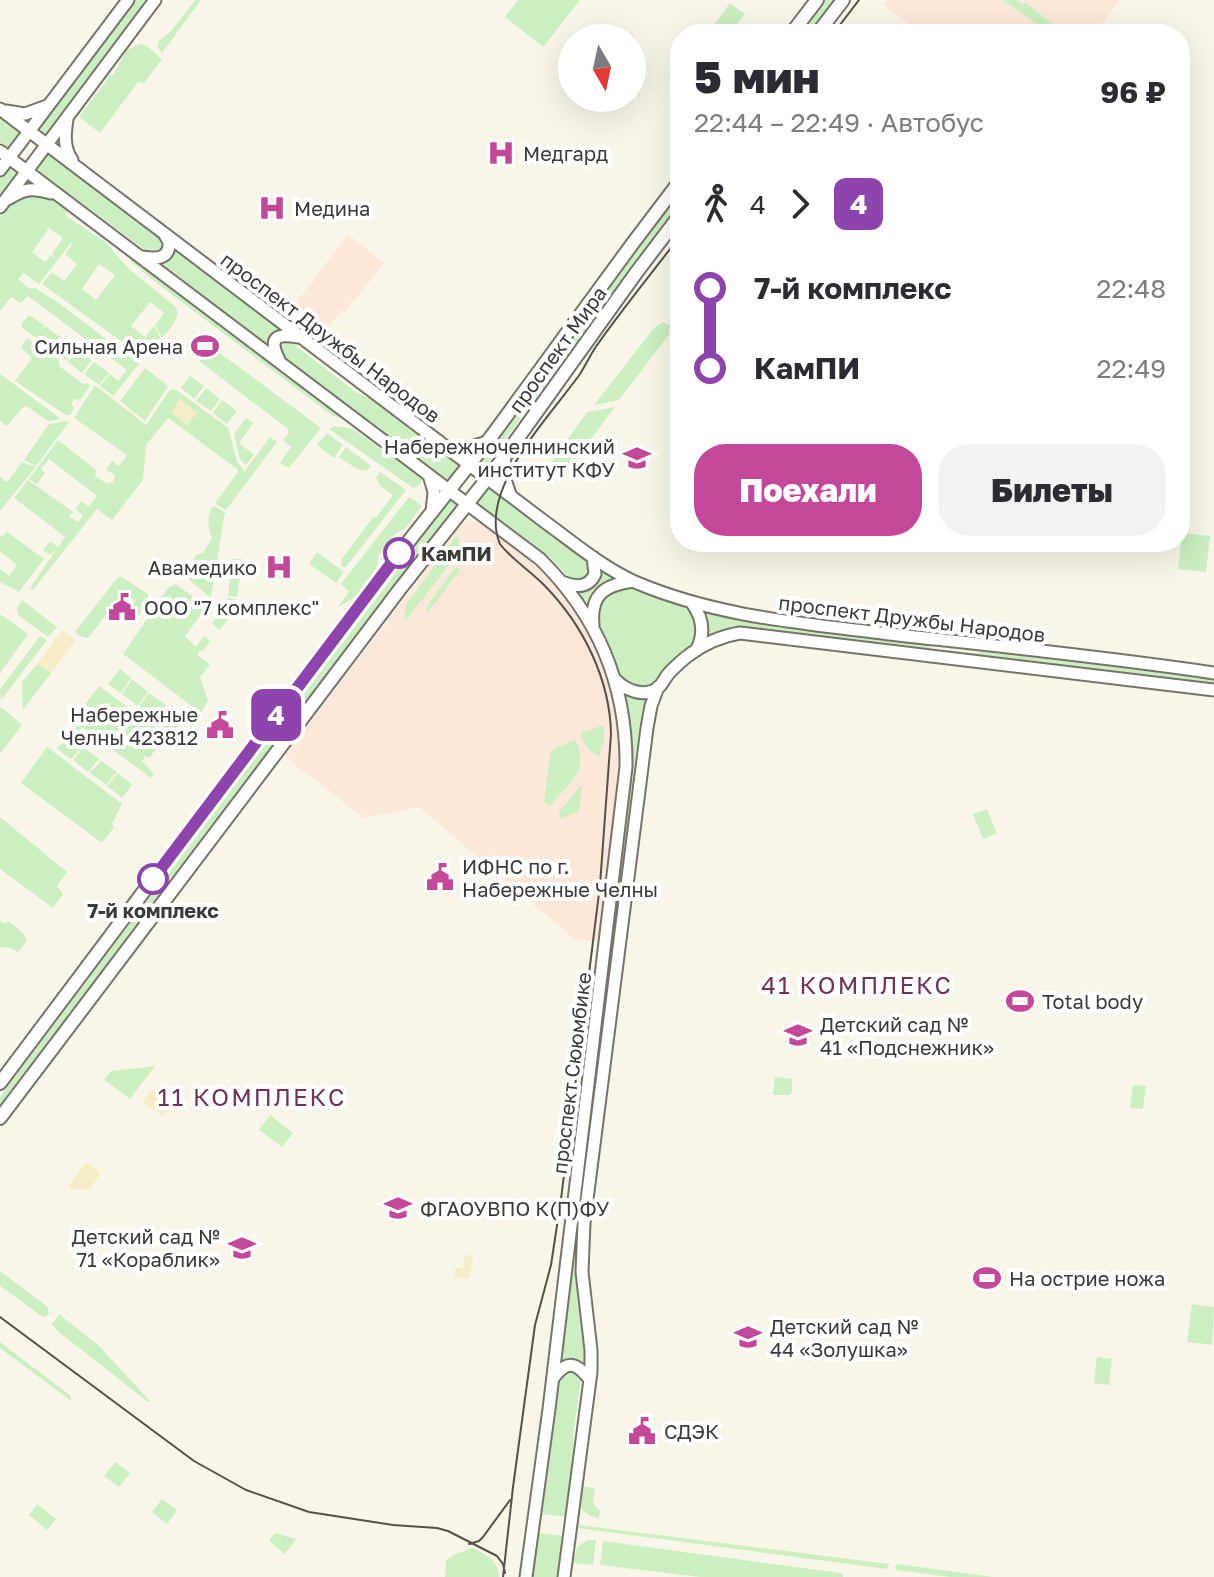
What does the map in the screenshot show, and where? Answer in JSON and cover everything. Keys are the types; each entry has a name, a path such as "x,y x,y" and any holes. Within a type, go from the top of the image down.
{"main road":[{"path":"0,170 5,154 29,131 128,0"},
{"path":"2,204 155,0"},
{"path":"799,24 817,0"},
{"path":"825,24 843,0"},
{"path":"1,110 25,114 48,106"},
{"name":"проспект Дружбы Народов","path":"1,110 593,557 633,581 692,603 781,621 1214,673"},
{"path":"67,115 67,151 80,169"},
{"path":"5,154 540,559 593,626"},
{"path":"2,204 23,191 34,189 59,196"},
{"name":"проспект Мира","path":"0,1083 354,610 487,442 670,194"},
{"name":"проспект Мира","path":"0,1118 400,589 505,456 670,228"},
{"path":"141,257 157,259 167,253 169,242 163,232"},
{"path":"279,362 273,349 277,337 302,337"},
{"path":"449,448 465,449 487,442"},
{"path":"505,456 503,474 511,495"},
{"path":"428,474 434,492 432,512"},
{"path":"450,526 466,516 482,515"},
{"path":"561,582 579,586 587,584 595,574 593,557"},
{"path":"593,626 593,607 602,591 633,581"},
{"path":"614,677 619,684 633,691 651,691 697,650 702,626 692,603"},
{"name":"проспект Сююмбике","path":"526,1577 553,1378 626,767 625,739 614,677 593,626"},
{"name":"проспект Дружбы Народов","path":"697,650 721,636 740,633 1214,690"},
{"path":"946,658 940,652 942,648 972,650 1005,647"},
{"name":"проспект Сююмбике","path":"564,1577 590,1380 591,1350 582,1272 584,1223 647,728 658,687"},
{"path":"553,1378 563,1367 571,1365 580,1368 590,1380"}],"shaded area":[{"path":"888,0 1120,0 1102,24 909,24 884,5"},
{"path":"348,235 385,263 328,328 295,304"},
{"path":"474,520 480,521 529,559 564,595 596,642 613,692 621,738 613,841 600,942 575,939 419,807 364,818 284,756 458,529"}],"green space":[{"path":"135,0 149,0 45,137 36,131"},
{"path":"195,0 201,0 162,53 158,42 171,31"},
{"path":"518,0 580,0 558,24 543,47 505,17"},
{"path":"825,0 837,0 819,24 807,24"},
{"path":"1003,0 1016,0 1023,5 1025,2 1052,24 1037,24"},
{"path":"730,3 745,14 738,24 715,24"},
{"path":"141,44 162,59 144,83 138,82 100,133 79,117 113,75 127,50"},
{"path":"0,116 22,133 10,149 0,142"},
{"path":"47,152 163,237 166,249 152,255 34,168"},
{"path":"11,164 20,170 0,197 0,179"},
{"path":"40,192 68,211 65,215 105,242 130,270 176,307 176,320 162,338 155,325 164,313 150,302 131,326 145,337 154,326 161,339 143,357 42,284 52,272 64,281 77,264 65,254 71,243 39,284 23,273 18,279 30,289 35,288 60,304 139,364 113,396 100,386 110,374 118,381 127,370 28,296 21,303 11,297 0,311 0,218 15,198","holes":["49,228 63,238 52,254 56,259 51,255 45,262 32,252","99,264 115,275 96,300 82,289"]},
{"path":"670,205 670,221 485,466 478,460"},
{"path":"172,245 258,310 280,331 270,338 268,345 160,262"},
{"path":"122,250 348,419 333,416 158,284"},
{"path":"29,315 44,325 40,331 45,326 60,337 51,348 22,328"},
{"path":"663,322 670,326 670,333 619,400 594,405 654,328"},
{"path":"27,338 59,360 59,366 90,386 80,400 74,399 71,403 74,408 70,415 15,381 32,358 21,348"},
{"path":"61,338 77,349 67,361 52,349"},
{"path":"288,340 356,392 380,404 462,465 449,482 282,356 279,343"},
{"path":"213,348 321,428 289,468 280,463 291,447 283,440 289,433 287,428 199,361 208,356"},
{"path":"78,350 92,360 82,373 68,362"},
{"path":"94,362 109,373 99,385 84,374"},
{"path":"145,368 168,386 145,421 120,401"},
{"path":"0,374 61,419 48,421 24,406 7,426 0,421"},
{"path":"190,376 204,386 194,399 181,388"},
{"path":"95,385 146,425 169,391 178,391 228,428 237,462 244,472 270,437 277,442 226,510 215,503 238,472 237,469 168,418 146,445 143,480 112,520 97,509 33,590 30,588 56,550 50,555 43,550 50,541 58,547 65,537 14,498 28,480 73,512 69,516 78,522 83,515 75,509 82,501 89,507 97,496 49,459 41,469 45,473 37,484 29,479 58,440 96,470 95,476 106,483 113,482 115,475 106,470 112,461 119,466 127,455 74,418"},
{"path":"206,388 220,399 211,411 196,401"},
{"path":"222,400 237,411 227,424 213,413"},
{"path":"615,407 569,468 545,472 587,412"},
{"path":"246,418 253,423 240,442 254,454 246,465 240,459 234,434"},
{"path":"69,422 36,466 24,460 48,425"},
{"path":"334,426 356,431 423,479 413,488 329,429"},
{"path":"327,433 343,445 334,458 317,445"},
{"path":"346,447 371,466 367,471 357,469 339,457"},
{"path":"22,462 36,467 0,511 0,477 7,482"},
{"path":"380,472 406,490 343,567 341,560 393,495 380,486 376,477"},
{"path":"486,482 588,562 591,574 581,582 571,580 552,559 473,499"},
{"path":"409,497 422,506 379,555 375,576 359,595 338,607 349,592 341,584"},
{"path":"450,498 459,504 0,1107 0,1097 8,1086"},
{"path":"213,506 225,512 211,598 183,575 212,538 208,522"},
{"path":"7,532 44,559 19,592 0,582 0,569 9,576 17,565 0,551 0,536"},
{"path":"1190,534 1210,536 1206,572 1178,569 1180,552 1190,552"},
{"path":"457,535 465,561 457,555 406,620 406,605"},
{"path":"317,552 344,572 336,583 309,564"},
{"path":"233,559 242,559 237,597 228,596 230,579 236,578 230,577"},
{"path":"458,567 461,569 427,614 427,606"},
{"path":"600,568 616,578 598,588 588,606 575,591"},
{"path":"120,576 148,594 149,600 138,616 129,610 135,601 123,593 88,638 79,636 75,632"},
{"path":"175,584 207,606 185,636 196,647 204,636 210,641 204,650 198,652 198,656 210,664 200,677 208,701 201,713 123,654 168,588"},
{"path":"629,586 686,608 694,615 696,634 690,646 655,681 646,685 633,685 622,678 600,626 599,612 605,597"},
{"path":"227,598 236,599 233,614 219,630 212,623"},
{"path":"22,600 57,627 48,637 18,615 17,609"},
{"path":"705,613 788,628 901,640 936,650 738,627 708,636"},
{"path":"0,614 28,634 0,673"},
{"path":"40,636 47,640 1,700 0,689"},
{"path":"945,652 993,652 1214,678 1214,684"},
{"path":"37,664 51,673 23,710 22,682"},
{"path":"120,669 131,678 121,693 108,684"},
{"path":"132,679 148,692 138,706 122,694"},
{"path":"99,686 167,736 149,758 145,756 142,761 154,774 151,778 82,727 73,738 83,746 71,759 57,749 78,725 73,720"},
{"path":"149,693 166,705 156,720 139,707"},
{"path":"624,693 647,697 639,728 575,1262 586,1370 560,1366 631,773 631,743"},
{"path":"167,706 182,718 172,734 158,721"},
{"path":"0,709 22,725 0,754"},
{"path":"604,725 604,745 601,745 600,757 587,747 580,733"},
{"path":"575,740 579,751 579,768 550,806 544,802 550,754 555,748"},
{"path":"47,747 122,804 112,824 114,827 102,843 21,783"},
{"path":"84,747 99,759 88,772 73,760"},
{"path":"101,761 117,772 106,785 90,773"},
{"path":"118,773 132,785 122,798 107,786"},
{"path":"582,784 579,811 562,819 558,813"},
{"path":"987,809 997,833 983,839 973,814"},
{"path":"0,817 67,872 57,886 63,894 53,908 0,869"},
{"path":"0,921 5,924 9,921 23,933 27,941 18,952 0,947"},
{"path":"155,1066 130,1099 104,1080 111,1071"},
{"path":"775,1077 792,1079 789,1095 773,1095"},
{"path":"1133,1085 1146,1086 1143,1109 1130,1108"},
{"path":"270,1115 293,1133 282,1147 259,1130"},
{"path":"0,1271 48,1307 49,1314 45,1317 40,1315 0,1286"},
{"path":"1192,1304 1214,1307 1212,1345 1187,1342"},
{"path":"59,1314 98,1345 150,1401 59,1332 51,1324"},
{"path":"0,1342 71,1396 71,1401 0,1348"},
{"path":"1097,1357 1112,1359 1109,1385 1094,1383"},
{"path":"566,1368 581,1375 567,1517 542,1514 560,1376"},
{"path":"115,1462 130,1473 119,1487 104,1476"},
{"path":"581,1486 595,1488 593,1503 600,1511 599,1519 583,1511"},
{"path":"162,1499 177,1510 167,1524 152,1512"},
{"path":"37,1504 56,1519 47,1530 29,1515"},
{"path":"578,1525 889,1564 887,1569 578,1528"},
{"path":"275,1533 296,1539 285,1554 269,1541"},
{"path":"537,1533 563,1536 557,1577 532,1577"},
{"path":"588,1540 596,1540 593,1565 573,1563 577,1547"},
{"path":"603,1541 841,1573 843,1577 700,1577 600,1565"},
{"path":"473,1548 494,1562 499,1577 445,1577 446,1560"},
{"path":"897,1564 993,1577 950,1577 897,1570"}],"sand":[{"path":"180,399 197,413 187,425 171,412"},
{"path":"62,630 76,640 51,673 37,664"},
{"path":"152,1090 172,1105 163,1116 142,1102"},
{"path":"86,1162 101,1173 90,1189 72,1189 69,1186"},
{"path":"465,1255 473,1256 469,1279 454,1277 455,1268 463,1268"}],"tram line":[{"path":"841,24 859,0"},
{"path":"503,1577 535,1325 551,1265 561,1199 600,885 611,734 606,693 582,635 559,601 500,544 496,523 499,500 520,454 670,249"},
{"path":"0,1317 194,1461 246,1490 309,1512 448,1531 497,1556 505,1573"},
{"path":"469,1544 483,1537 510,1500"}],"bus line":[{"name":"4","path":"153,879 399,553"}],"place":[{"name":"Медгард","path":"501,153"},
{"name":"Медина","path":"272,208"},
{"name":"Сильная Арена","path":"205,346"},
{"name":"Набережночелнинский институт КФУ","path":"637,458"},
{"name":"КамПИ","path":"399,553"},
{"name":"Авамедико","path":"279,567"},
{"name":"ООО \"7 комплекс\"","path":"122,607"},
{"name":"Набережные Челны 423812","path":"220,725"},
{"name":"ИФНС по г. Набережные Челны","path":"440,877"},
{"name":"7-й комплекс","path":"153,879"},
{"name":"Total body","path":"1020,1001"},
{"name":"Детский сад № 41 «Подснежник»","path":"798,1035"},
{"name":"ФГАОУВПО К(П)ФУ","path":"398,1208"},
{"name":"Детский сад № 71 «Кораблик»","path":"242,1248"},
{"name":"На острие ножа","path":"987,1278"},
{"name":"Детский сад № 44 «Золушка»","path":"748,1337"},
{"name":"СДЭК","path":"642,1431"}],"district":[{"name":"41 КОМПЛЕКС","path":"857,984"},
{"name":"11 КОМПЛЕКС","path":"252,1096"}]}
